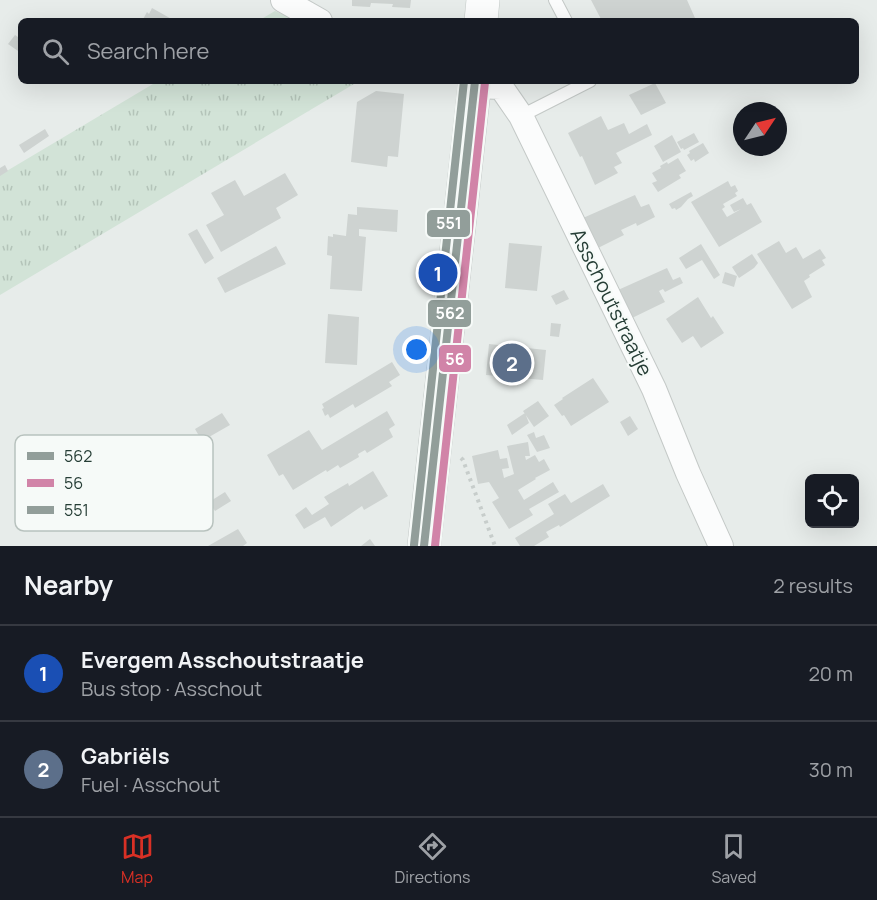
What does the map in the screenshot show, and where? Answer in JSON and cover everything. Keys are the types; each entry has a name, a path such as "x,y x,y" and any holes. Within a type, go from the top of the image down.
{"main road":[{"path":"481,18 483,0"},
{"path":"424,546 475,84"}],"street":[{"path":"283,0 315,18"},
{"name":"Asschoutstraatje","path":"482,84 501,87 521,116 654,389 721,546"}],"lane":[{"path":"555,0 564,18"},
{"path":"521,116 584,84"}],"path":[{"path":"435,439 464,460 495,546"}],"green space":[{"path":"275,11 291,18 263,18"},
{"path":"153,84 354,84 0,295 0,175"}],"building":[{"path":"352,0 411,0 410,8 392,7 393,4 371,3 370,7 352,6"},
{"path":"591,0 687,0 695,18 600,18"},
{"path":"152,8 170,18 144,18 147,12 149,14"},
{"path":"15,35 18,37 18,51 8,44"},
{"path":"656,84 666,103 641,115 629,95"},
{"path":"376,91 404,94 398,157 388,156 387,167 351,162 357,102"},
{"path":"601,116 608,130 624,123 629,134 647,124 652,135 616,153 622,163 614,167 618,173 595,185 582,156 580,157 568,133"},
{"path":"45,129 49,136 24,153 19,145"},
{"path":"694,133 699,142 684,150 681,149 677,142"},
{"path":"672,135 681,152 663,162 654,146"},
{"path":"703,143 709,153 695,162 694,159 691,161 687,155 689,151"},
{"path":"678,158 686,171 679,175 681,178 658,192 652,183 657,181 652,173 661,168 660,166"},
{"path":"5,165 8,171 0,176 0,168"},
{"path":"285,173 298,195 276,208 281,218 221,252 206,225 224,215 211,193 235,180 244,196"},
{"path":"728,181 731,187 735,185 738,191 735,193 737,196 723,204 725,207 722,209 727,217 741,209 734,212 730,205 743,198 747,205 751,203 762,222 719,247 691,202"},
{"path":"691,192 693,196 681,207 676,210 672,209 669,204"},
{"path":"635,195 641,207 649,204 655,217 637,226 636,223 621,230 624,235 598,248 583,218"},
{"path":"357,207 398,210 397,232 359,229 359,236 366,237 362,291 330,289 332,256 327,255 328,236 333,237 333,234 346,236 348,214 357,215"},
{"path":"197,229 214,258 205,264 188,234"},
{"path":"779,241 786,253 796,247 803,259 820,249 826,258 822,260 825,265 804,281 812,297 792,309 757,254"},
{"path":"509,243 542,246 537,291 505,288"},
{"path":"701,244 720,275 714,279 702,260 686,269 679,258"},
{"path":"276,246 286,264 225,293 217,278"},
{"path":"752,254 758,263 739,278 732,267"},
{"path":"667,268 673,280 680,277 683,283 665,292 663,289 659,291 665,302 632,318 618,290"},
{"path":"725,272 737,276 734,287 722,283"},
{"path":"564,290 569,299 556,305 551,296"},
{"path":"698,297 724,333 701,348 693,336 682,343 666,319"},
{"path":"328,314 359,317 357,365 325,363"},
{"path":"551,323 561,324 559,337 550,336"},
{"path":"489,344 546,350 543,380 486,375"},
{"path":"392,362 400,375 389,382 392,386 355,408 353,404 330,418 328,414 325,416 322,404"},
{"path":"593,378 609,402 571,426 554,405"},
{"path":"538,401 549,416 534,427 523,411"},
{"path":"387,411 395,425 389,429 393,437 367,453 365,450 358,454 359,457 340,468 338,465 327,472 326,470 293,490 283,474 279,476 267,455 309,430 322,450"},
{"path":"222,413 230,425 212,435 198,435 195,429"},
{"path":"525,413 529,423 512,435 507,425"},
{"path":"630,416 638,429 628,436 620,422"},
{"path":"534,432 536,438 544,435 550,448 537,452 527,435"},
{"path":"528,442 530,456 525,456 526,460 535,455 539,462 544,459 550,470 518,490 524,500 553,482 559,492 529,509 533,515 509,529 492,502 499,498 489,482 478,484 472,456 498,450 500,459 507,458 509,468 502,469 504,478 514,474 507,446"},
{"path":"373,471 388,496 364,510 362,506 331,527 325,517 304,529 295,515 306,507 312,515 329,504 324,497 348,483 349,486"},
{"path":"603,484 610,496 560,527 559,525 546,532 549,537 534,546 520,546 515,538 554,514 548,504 565,494 571,503"},
{"path":"225,492 231,501 215,511 213,500"},
{"path":"238,529 247,543 243,546 208,546"},
{"path":"370,539 375,546 361,546"}],"transit line":[{"name":"551","path":"414,545 464,84"},
{"name":"562","path":"424,546 475,84"},
{"name":"56","path":"435,546 485,84"}],"place":[{"name":"Evergem Asschoutstraatje","path":"438,273"},
{"name":"Gabriëls","path":"512,363"}]}
